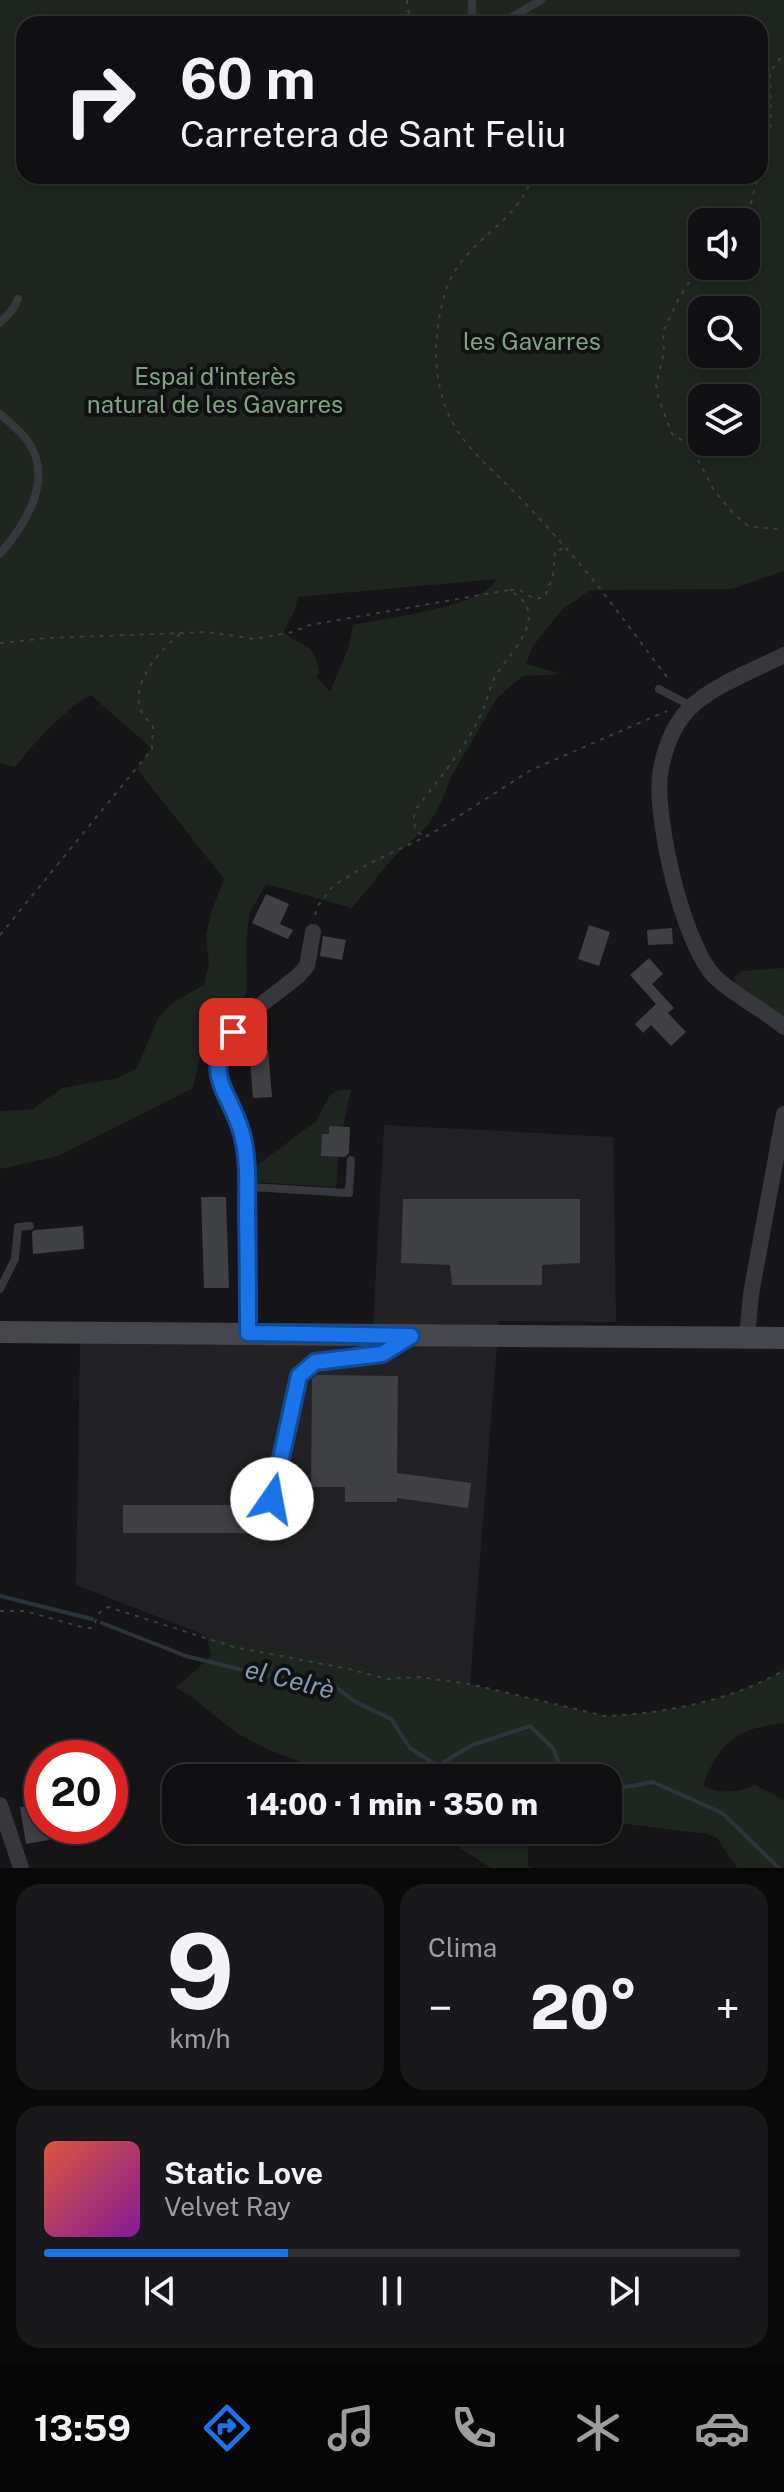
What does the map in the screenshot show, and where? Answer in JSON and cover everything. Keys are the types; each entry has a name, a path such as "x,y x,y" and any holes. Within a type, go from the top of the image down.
{"main road":[{"path":"0,1332 784,1338"}],"street":[{"path":"784,655 710,693 692,706 670,738 660,777 669,862 692,941 715,976 784,1027"},
{"path":"248,1333 247,1187 243,1135 220,1084 218,1064 221,1047 233,1032 307,966 313,932"},
{"path":"747,1338 751,1294 784,1114"},
{"path":"299,1376 315,1362 382,1354 411,1336"},
{"path":"0,1808 21,1868"}],"lane":[{"path":"514,16 541,0"},
{"path":"0,323 18,299"},
{"path":"0,414 26,439 35,454 38,483 22,523 0,554"},
{"path":"659,689 692,706"},
{"path":"247,1187 349,1193 351,1160"},
{"path":"0,1289 15,1259 18,1227 30,1226"},
{"path":"272,1499 299,1376"}],"path":[{"path":"768,136 771,124 770,72 784,54"},
{"path":"313,932 317,907 333,886 368,864 425,836 531,770 663,712 692,706 567,549 459,435 445,404 436,360 436,334 448,286 461,261 476,243 519,206 530,184"},
{"path":"750,208 756,184"},
{"path":"691,280 663,332 664,353 656,384 657,394 672,434 690,445 715,492 734,514 748,526 784,530"},
{"path":"0,643 47,638 207,632 255,639 310,625 509,590 520,590 534,599 545,597 553,576 555,550 567,549"},
{"path":"425,836 417,832 413,820 416,809 465,744 495,678 524,638 527,609 519,596 509,590"},
{"path":"0,935 152,749 153,726 141,713 139,699 146,670 164,646 180,633"},
{"path":"0,1611 25,1611 92,1628 100,1612 108,1607 234,1647 386,1679 419,1677 470,1684 605,1716 708,1702 784,1670"}],"shaded area":[{"path":"384,1125 613,1137 616,1322 499,1321 470,1684 207,1636 76,1585 80,1342 373,1325"}],"green space":[{"path":"0,0 784,0 784,571 732,589 590,590 563,609 532,648 526,664 563,674 523,676 497,698 451,777 429,824 392,859 352,908 266,884 249,914 247,992 200,1057 193,1088 58,1156 0,1169 0,1111 33,1109 62,1088 118,1078 137,1068 158,1018 172,1003 204,985 209,963 206,936 224,879 137,769 151,748 91,695 41,737 15,767 0,763","holes":["496,579 489,588 455,604 353,625 349,646 330,692 316,677 319,673 313,653 284,631 298,597"]},
{"path":"784,968 784,1021 737,988 734,977 742,971"},
{"path":"339,1090 351,1090 343,1127 329,1126 329,1134 322,1134 321,1156 339,1157 336,1187 255,1182 256,1166 316,1121 330,1095"},
{"path":"207,1636 470,1684 605,1716 698,1704 743,1690 784,1670 784,1723 754,1729 732,1739 716,1757 703,1785 729,1791 755,1785 784,1800 784,1868 737,1868 717,1838 708,1834 622,1824 622,1764 306,1764 237,1733 176,1688 211,1656"},
{"path":"454,1844 528,1844 528,1866 531,1868 491,1868"}],"building":[{"path":"266,894 289,904 280,924 293,930 288,939 252,923"},
{"path":"589,925 610,932 599,966 578,959"},
{"path":"672,928 673,944 648,945 647,930"},
{"path":"323,936 346,940 342,960 320,956"},
{"path":"649,958 663,974 652,984 674,1008 668,1013 686,1032 671,1046 651,1025 643,1033 635,1024 656,1004 630,975"},
{"path":"268,1049 272,1097 253,1098 249,1051"},
{"path":"329,1126 350,1127 349,1153 345,1157 321,1156 322,1134 329,1134"},
{"path":"201,1197 226,1197 229,1288 204,1288"},
{"path":"403,1199 580,1199 580,1263 542,1265 542,1285 452,1285 450,1265 401,1263"},
{"path":"83,1226 84,1249 33,1254 32,1232 35,1230"},
{"path":"317,1375 398,1376 397,1473 471,1483 468,1508 397,1498 397,1502 345,1502 345,1487 311,1487 312,1379"},
{"path":"123,1505 294,1505 294,1533 123,1533"},
{"path":"24,1806 24,1832 20,1807"}],"waterway":[{"name":"el Celrè","path":"0,1596 92,1619"},
{"name":"el Celrè","path":"102,1623 186,1656 255,1673 332,1684 354,1701 391,1719 410,1748 434,1764"},
{"name":"el Celrè","path":"440,1764 472,1745 530,1726 553,1748 559,1764"},
{"name":"el Celrè","path":"622,1788 653,1782 722,1813 779,1868"}],"route":[{"path":"233,1032 221,1047 218,1064 220,1084 243,1135 247,1167 248,1333 411,1336 382,1354 315,1362 299,1376 272,1499"}],"park label":[{"name":"les Gavarres","path":"532,341"},
{"name":"Espai d'interès natural de les Gavarres","path":"215,390"}]}
